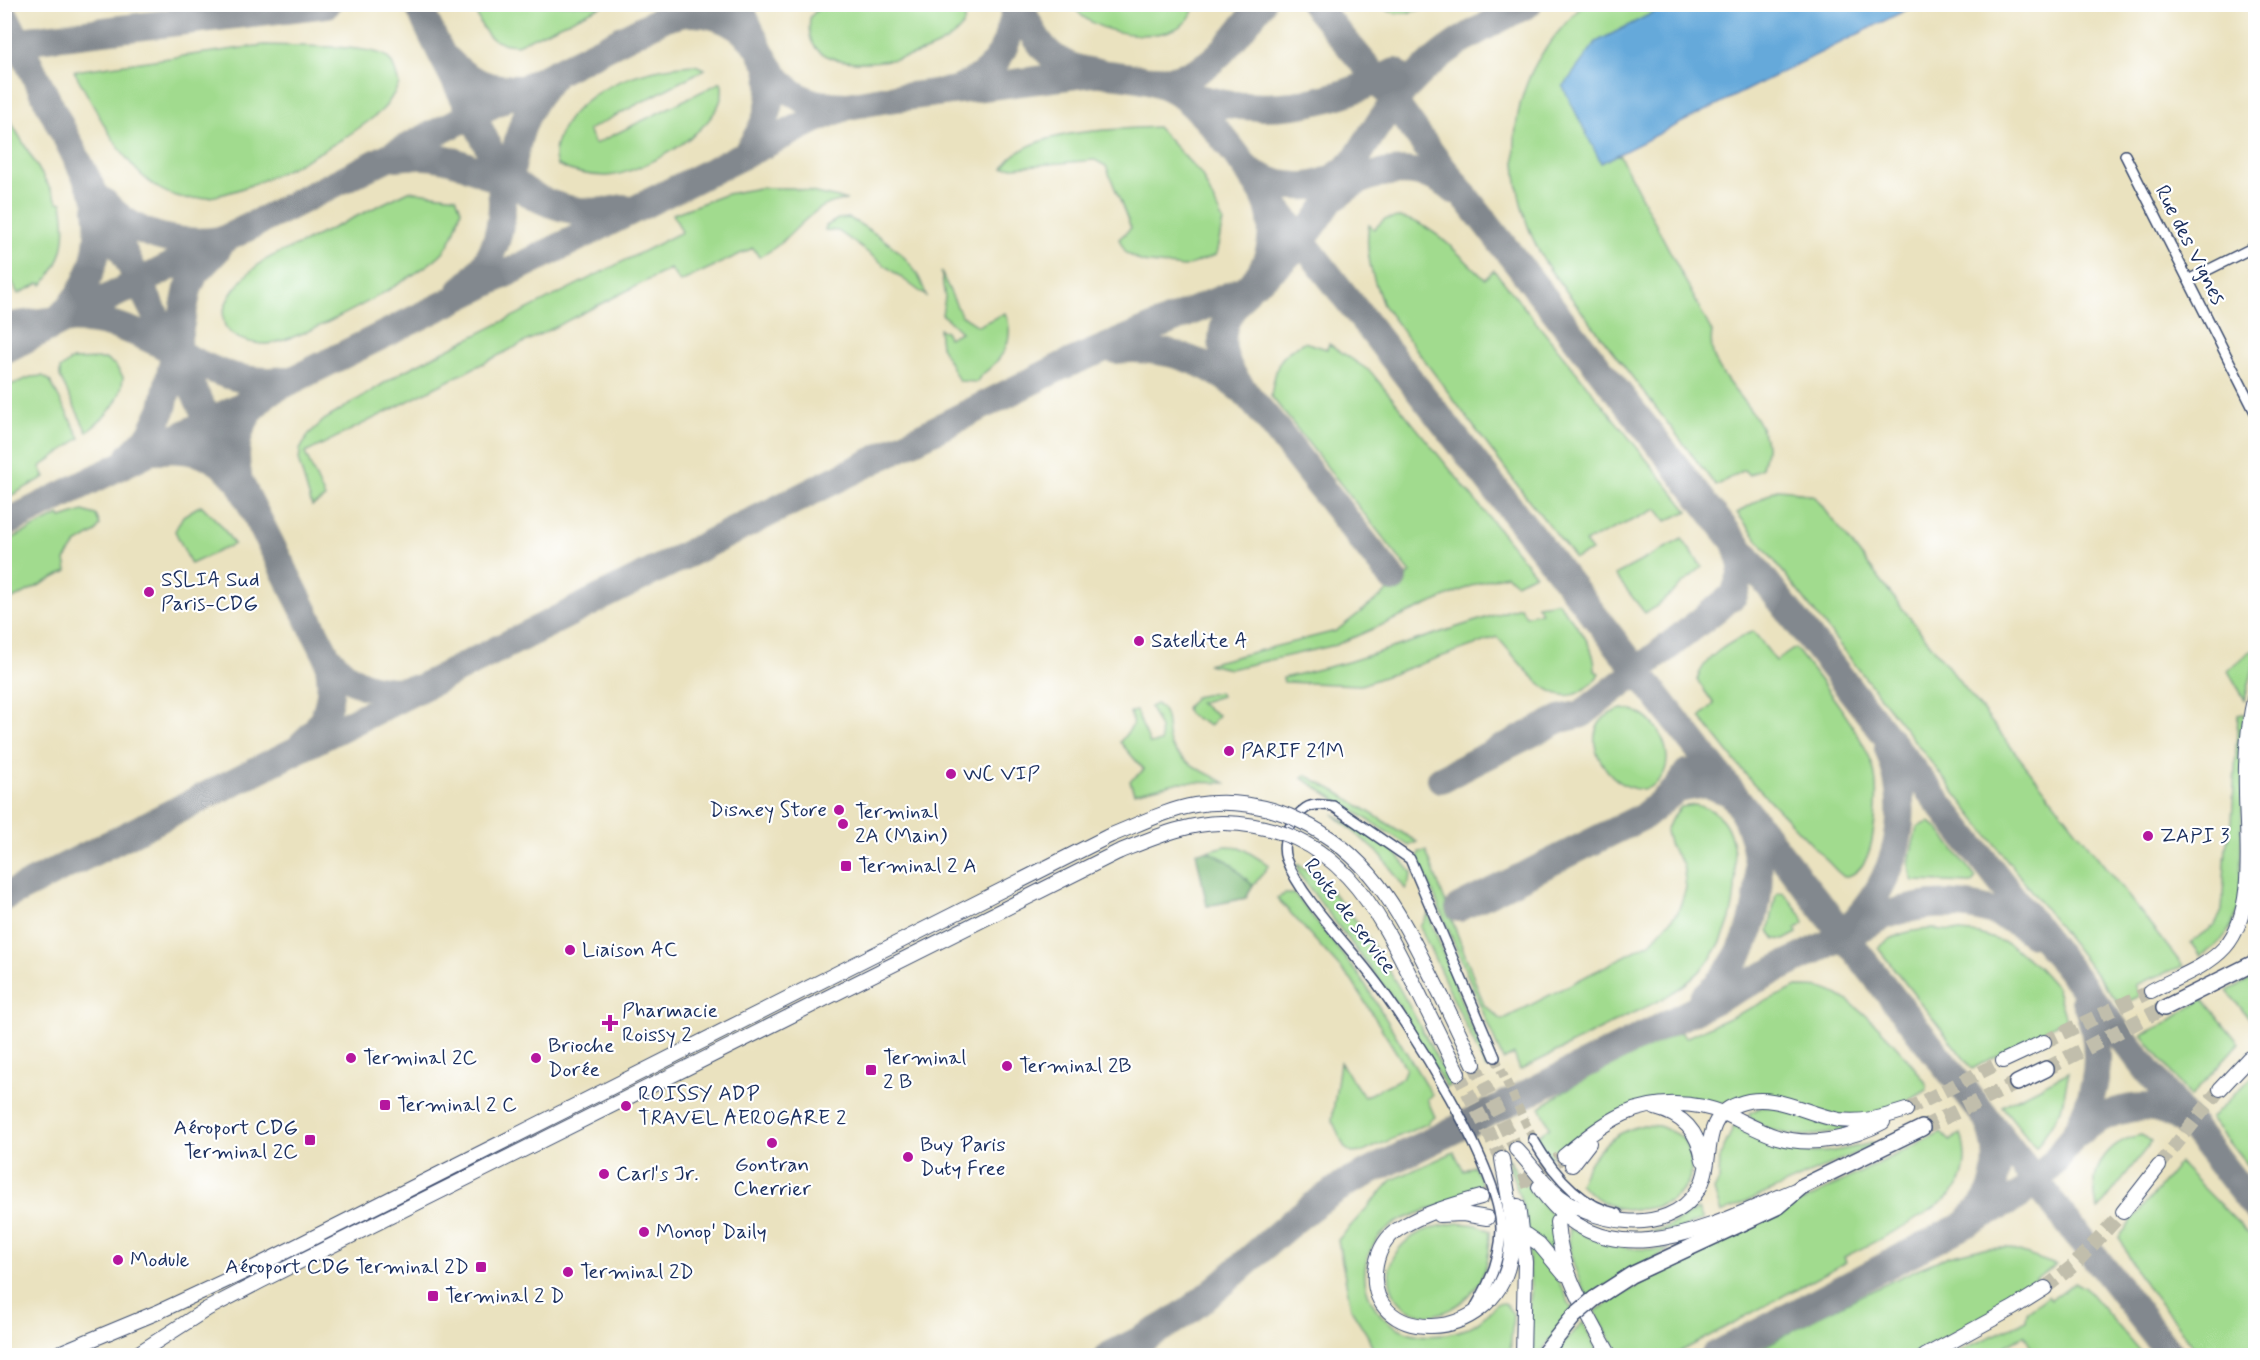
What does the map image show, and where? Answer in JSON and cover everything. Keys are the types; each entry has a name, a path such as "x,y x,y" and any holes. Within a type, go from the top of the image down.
{"main road":[{"path":"2248,834 2247,742 2256,691"},
{"path":"2151,991 2211,960 2240,924 2256,762"},
{"path":"52,1356 158,1312 257,1266 1109,836 1167,813 1196,805 1252,805 1278,810 1320,830 1353,854 1380,886 1404,923 1474,1064"},
{"path":"134,1356 207,1309 261,1281 1108,857 1171,831 1223,822 1267,828 1309,844 1341,867 1365,896 1389,934 1458,1073"},
{"path":"2164,1008 2256,962"},
{"path":"2003,1062 2044,1042"},
{"path":"2220,1089 2249,1058"},
{"path":"2018,1083 2046,1069"},
{"path":"1568,1160 1601,1128 1623,1114 1665,1104 1685,1104 1724,1113 1778,1137 1804,1140 1849,1136 1873,1128 1906,1110 1880,1118 1842,1120 1769,1100 1738,1104 1724,1113 1709,1136 1699,1190 1684,1206 1647,1221 1614,1220 1573,1205 1552,1190 1516,1149 1546,1196 1564,1214 1585,1228 1612,1238 1643,1242 1681,1237 1801,1187 1922,1128"},
{"path":"1641,1108 1656,1108 1684,1121 1696,1133 1705,1167"},
{"path":"1481,1197 1454,1205 1400,1228 1378,1252 1375,1271 1377,1289 1384,1304 1397,1317 1420,1327 1442,1327 1468,1318 1487,1304 1503,1281 1510,1259 1511,1214 1502,1159 1519,1210 1525,1262 1523,1356"},
{"path":"2123,1212 2159,1166"},
{"path":"1542,1356 1574,1316 1594,1299 1631,1275 1779,1206 1801,1187"},
{"path":"1419,1220 1440,1215 1463,1214 1487,1218"},
{"path":"1557,1222 1560,1249 1578,1296"},
{"path":"1526,1235 1557,1263 1578,1296 1610,1356"},
{"path":"1925,1356 2045,1288"}],"street":[{"name":"Rue des Vignes","path":"2125,155 2256,414"},
{"path":"2188,280 2256,246"},
{"name":"Route de service","path":"1468,1318 1488,1286 1497,1259 1501,1230 1497,1199 1484,1166 1441,1084 1387,996 1299,884 1286,859 1283,844 1297,817 1308,807 1319,804 1333,806 1410,859 1495,1057"},
{"path":"1533,1139 1547,1163 1579,1195 1594,1206 1647,1221"}],"green space":[{"path":"823,4 964,5 965,18 964,23 954,35 937,46 916,54 893,60 847,61 829,57 816,48 810,37 810,17"},
{"path":"473,5 604,5 517,45 498,42 487,34"},
{"path":"1073,5 1194,5 1188,19 1175,29 1158,34 1138,35 1098,26 1083,17"},
{"path":"1378,5 1434,5 1412,12 1398,13"},
{"path":"1583,5 1669,5 1596,42 1601,163 1619,154 1712,332 1712,348 1716,363 1762,430 1766,448 1762,468 1749,475 1744,470 1716,486 1550,270 1528,226 1521,201 1516,177 1515,151 1516,126 1521,102 1539,58"},
{"path":"264,45 346,48 376,52 391,62 399,84 381,111 342,139 258,182 205,198 184,198 171,194 155,186 140,173 118,147 74,71"},
{"path":"695,65 705,69 588,130 595,144 721,82 721,98 713,114 682,144 641,167 606,176 581,173 557,165 555,151 560,134 572,114 586,101 620,81 638,75"},
{"path":"4,110 58,202 62,203 65,226 60,257 50,276 42,285 40,283 18,294 5,267"},
{"path":"1157,127 1201,174 1223,221 1216,255 1184,267 1142,262 1126,253 1119,239 1131,228 1106,166 1095,160 1003,168 1014,155 1031,145 1051,138 1096,131"},
{"path":"759,188 793,188 847,200 833,202 811,215 782,242 759,257 753,248 680,282 670,269 305,453 325,498 312,506 299,463 300,450 309,434 324,420 404,371 682,232 673,214 727,194"},
{"path":"409,191 456,197 461,210 449,243 443,252 430,263 356,308 327,323 278,342 262,344 242,340 230,332 224,323 224,312 228,300 235,288 263,261"},
{"path":"1399,217 1412,220 1435,233 1485,279 1494,270 1688,511 1666,521 1657,509 1585,542 1592,551 1575,558 1524,494 1383,305 1369,256 1369,225 1374,229 1385,219"},
{"path":"849,218 873,232 906,259 915,270 926,296 838,231 825,230 826,226 838,219"},
{"path":"941,272 961,315 978,326 1005,313 1008,320 1009,334 1006,347 998,360 977,382 959,381 941,346 939,329 946,332 948,338 961,332 942,314 945,298"},
{"path":"1304,342 1327,349 1329,344 1371,372 1535,574 1516,583 1506,575 1478,583 1336,645 1230,669 1207,664 1336,631 1411,573 1271,396 1279,363 1288,352"},
{"path":"105,359 115,365 123,377 122,386 111,408 87,432 60,377 60,369 71,360"},
{"path":"43,376 50,381 80,438 40,467 45,477 5,499 5,387 31,377"},
{"path":"1777,489 1815,497 2183,966 2135,985 2140,996 2120,1005 1737,513"},
{"path":"201,505 221,525 234,544 191,564 175,531 183,516"},
{"path":"83,511 96,515 100,525 96,532 76,544 65,560 67,571 5,603 5,542 59,515 61,518"},
{"path":"1682,539 1702,567 1657,606 1645,613 1615,575"},
{"path":"1558,602 1588,643 1595,671 1599,673 1590,685 1571,695 1559,694 1547,689 1525,669 1497,637 1361,685 1284,682 1283,678 1348,662 1520,607 1526,616 1541,612 1537,605"},
{"path":"1753,631 1776,661 1795,648 1839,706 1868,753 1876,785 1871,846 1864,863 1850,875 1844,877 1837,871 1750,780 1700,717 1714,704 1697,680 1701,671 1719,650"},
{"path":"2255,647 2253,667 2245,700 2228,671"},
{"path":"1219,692 1221,696 1199,703 1218,715 1210,726 1188,714 1186,708 1195,697"},
{"path":"1156,704 1164,713 1169,742 1177,753 1225,783 1180,782 1134,793 1130,781 1144,770 1120,742 1133,725 1130,712 1136,711 1150,744 1161,742 1160,728 1150,707"},
{"path":"1622,709 1639,713 1651,722 1666,748 1666,768 1662,776 1655,784 1641,789 1626,786 1613,776 1602,763 1596,747 1596,732 1604,718"},
{"path":"2244,714 2240,900 2235,918 2227,933 2216,945 2200,956 2191,943 2215,925 2222,911 2226,847 2232,822 2238,715"},
{"path":"1305,775 1337,792 1417,842 1409,846 1302,778"},
{"path":"1695,805 1712,811 1723,821 1730,835 1734,853 1735,894 1731,913 1726,931 1706,965 1692,979 1662,999 1520,1070 1514,1054 1503,1060 1418,857 1419,852 1426,851 1484,1005 1502,1020 1650,943 1678,912 1686,888 1683,864 1670,847 1666,831 1672,818 1681,807"},
{"path":"1333,814 1394,851 1412,873 1406,890 1381,855"},
{"path":"1929,822 1937,827 1976,878 1972,883 1913,881 1909,868 1910,854 1917,827"},
{"path":"1226,846 1240,847 1269,865 1253,886 1228,861 1207,851"},
{"path":"1207,851 1228,861 1253,886 1246,898 1207,906 1196,852"},
{"path":"1297,864 1321,881 1365,933 1404,996 1451,1085 1446,1087 1398,1005 1299,874"},
{"path":"1783,892 1801,914 1804,923 1796,929 1797,933 1784,940 1775,939 1769,931 1776,894"},
{"path":"1285,894 1295,894 1363,981 1432,1095 1427,1099 1435,1117 1428,1121 1429,1123 1363,1152 1352,1153 1345,1148 1332,1120 1340,1062 1364,1097 1402,1078 1406,1068 1352,981 1277,898"},
{"path":"1428,913 1470,1024 1491,1066 1486,1069 1420,927"},
{"path":"1934,929 1979,934 2009,944 2038,967 2056,987 2066,1019 1972,1069 1878,948 1904,933"},
{"path":"2255,977 2256,979 2255,1025 2227,991"},
{"path":"1797,987 1820,988 1834,993 1864,1013 1906,1057 1926,1083 1927,1090 1895,1109 1868,1116 1836,1116 1750,1097 1722,1104 1664,1099 1598,1122 1550,1158 1536,1136 1550,1127 1540,1107 1665,1026 1682,1033 1685,1038"},
{"path":"2203,999 2239,1043 2190,1097 2142,1035 2165,1024"},
{"path":"2069,1072 2061,1110 2036,1148 2002,1106"},
{"path":"2255,1074 2255,1175 2210,1119"},
{"path":"1762,1107 1773,1107 1827,1125 1862,1128 1819,1135 1792,1135 1765,1127 1751,1119 1749,1113"},
{"path":"1643,1125 1660,1126 1682,1137 1690,1154 1691,1170 1687,1183 1679,1194 1668,1202 1653,1207 1637,1209 1613,1207 1579,1184 1590,1163 1603,1146 1620,1134"},
{"path":"1734,1126 1771,1144 1801,1152 1815,1153 1872,1143 1874,1145 1721,1213 1714,1190 1719,1180 1720,1156"},
{"path":"1941,1132 1950,1141 1961,1134 1965,1159 1959,1184 1940,1203 1907,1225 1844,1257 1846,1262 1674,1355 1619,1355 1595,1311 1655,1275"},
{"path":"2141,1135 2152,1141 2098,1210 2095,1184 2101,1162 2117,1145"},
{"path":"1454,1152 1464,1171 1474,1165 1485,1192 1424,1211 1394,1224 1376,1241 1367,1261 1365,1281 1371,1300 1383,1317 1400,1329 1422,1335 1447,1334 1462,1330 1486,1316 1496,1304 1505,1303 1513,1314 1510,1355 1375,1355 1368,1336 1351,1309 1338,1240 1392,1180"},
{"path":"1507,1158 1533,1194 1555,1218 1558,1251 1554,1254 1527,1231 1527,1220"},
{"path":"2179,1163 2255,1240 2255,1355 2200,1355 2138,1274 2119,1237"},
{"path":"1698,1209 1703,1220 1678,1230 1636,1235 1665,1228"},
{"path":"1459,1223 1477,1225 1490,1231 1487,1262 1480,1280 1460,1303 1436,1314 1416,1313 1400,1302 1391,1285 1390,1266 1401,1247 1423,1232"},
{"path":"1570,1228 1606,1244 1642,1249 1670,1249 1587,1297 1571,1255"},
{"path":"1528,1248 1552,1268 1572,1309 1539,1355 1527,1356 1531,1289"},
{"path":"2008,1248 2056,1265 2034,1281 2037,1285 2022,1292 2015,1302 1911,1355 1748,1356 1813,1319 1917,1269 1949,1256 1977,1249"},
{"path":"2075,1282 2086,1288 2143,1355 2045,1356 2042,1352 2035,1355 2024,1335 1989,1355 1954,1355 2026,1321 2027,1312 2048,1296 2051,1300"},
{"path":"1583,1322 1599,1355 1553,1355"}],"water":[{"path":"1670,4 1916,5 1601,163 1563,87 1596,42"}],"taxiway":[{"path":"4,43 327,4"},
{"path":"418,4 492,155 501,185 501,219 497,238 487,260 461,290"},
{"path":"4,350 692,4"},
{"path":"738,4 765,60 784,85 795,94 813,103 846,106"},
{"path":"963,86 986,72 1001,53 1017,4"},
{"path":"1019,4 1036,38 1056,59 1086,70 1154,82 1181,95 1218,132 1258,185 1271,216 1271,239 1261,271 1234,307 1224,326 1222,337 1226,361 1237,382 1393,579"},
{"path":"1154,79 1172,79 1189,75 1203,67 1228,45 1261,4"},
{"path":"1314,4 1378,80 1431,153 2256,1209"},
{"path":"4,897 1062,366 1245,289 1272,270 1295,248 1315,223 1385,114 1419,74 1462,40 1528,4"},
{"path":"672,16 695,13 717,17 737,27 754,42"},
{"path":"4,14 327,656 345,674 365,686 387,690 413,689"},
{"path":"448,60 465,75 483,84 492,87 524,89"},
{"path":"747,152 768,112 771,91 769,68"},
{"path":"4,524 818,118 848,106 888,99 1100,72"},
{"path":"1182,93 1237,106 1291,105 1343,94 1395,72"},
{"path":"508,188 521,129 533,102 552,78"},
{"path":"396,157 430,156 457,162 512,186"},
{"path":"496,159 520,186 535,197 552,204 587,211 623,208"},
{"path":"1250,171 1275,182 1300,186 1325,182 1348,167"},
{"path":"1337,196 1364,179 1394,172 1426,175 1454,190"},
{"path":"1259,186 2172,1356"},
{"path":"104,202 129,223 157,236 172,240 220,240"},
{"path":"58,319 69,308 86,283 91,269 98,240 97,209"},
{"path":"130,456 150,435 163,408 188,289 195,273 217,250"},
{"path":"4,327 55,320 105,323 129,330 213,370 235,377 259,381 286,380"},
{"path":"1115,350 1148,350 1181,356 1211,369 1239,388"},
{"path":"238,475 236,453 243,423 263,397"},
{"path":"156,451 178,450 199,453 218,462 234,476"},
{"path":"1441,779 1560,719 1582,714 1734,595 1743,569 1736,545"},
{"path":"303,743 325,715 330,692 327,656"},
{"path":"1849,927 1866,908 1879,888 1890,866 1897,844 1900,797 1896,772 1888,748"},
{"path":"1459,908 1644,816 1677,789 1687,773"},
{"path":"1677,789 1706,784 1732,793 1746,818 1755,846 1759,874 1757,902 1750,929 1738,955 1722,978 1702,999"},
{"path":"1108,1356 1186,1313 1287,1226 1347,1183 1886,915 1924,906 1962,905 1999,914 2033,934"},
{"path":"1714,1356 2019,1196 2040,1176 2075,1133 2087,1109 2094,1083 2097,1056 2094,1029 2085,1000"},
{"path":"2076,1134 2101,1118 2130,1108 2159,1109 2186,1124"},
{"path":"1971,1217 1987,1198 1996,1174 1996,1149 1990,1125"}],"tunnel":[{"path":"2044,1042 2151,991"},
{"path":"2046,1069 2164,1008"},
{"path":"1495,1057 1533,1139"},
{"path":"1906,1110 2003,1061"},
{"path":"1474,1064 1516,1149"},
{"path":"1458,1073 1502,1159"},
{"path":"1922,1128 2017,1083"},
{"path":"2159,1166 2220,1089"},
{"path":"1481,1197 1524,1181 1564,1156"},
{"path":"2045,1288 2073,1266 2123,1212"}],"place":[{"name":"SSLIA Sud Paris-CDG","path":"149,592"},
{"name":"Satellite A","path":"1139,641"},
{"name":"PARIF 21M","path":"1229,751"},
{"name":"WC VIP","path":"951,774"},
{"name":"Disney Store","path":"839,810"},
{"name":"Terminal 2A (Main)","path":"843,824"},
{"name":"ZAPI 3","path":"2148,836"},
{"name":"Terminal 2 A","path":"846,866"},
{"name":"Liaison AC","path":"570,950"},
{"name":"Pharmacie Roissy 2","path":"610,1023"},
{"name":"Terminal 2C","path":"351,1058"},
{"name":"Brioche Dorée","path":"536,1058"},
{"name":"Terminal 2B","path":"1007,1066"},
{"name":"Terminal 2 B","path":"871,1070"},
{"name":"Terminal 2 C","path":"385,1105"},
{"name":"ROISSY ADP TRAVEL AEROGARE 2","path":"626,1106"},
{"name":"Aéroport CDG Terminal 2C","path":"310,1140"},
{"name":"Gontran Cherrier","path":"772,1143"},
{"name":"Buy Paris Duty Free","path":"908,1157"},
{"name":"Carl's Jr.","path":"604,1174"},
{"name":"Monop' Daily","path":"644,1232"},
{"name":"Module","path":"118,1260"},
{"name":"Aéroport CDG Terminal 2D","path":"481,1267"},
{"name":"Terminal 2D","path":"568,1272"},
{"name":"Terminal 2 D","path":"433,1296"}]}
